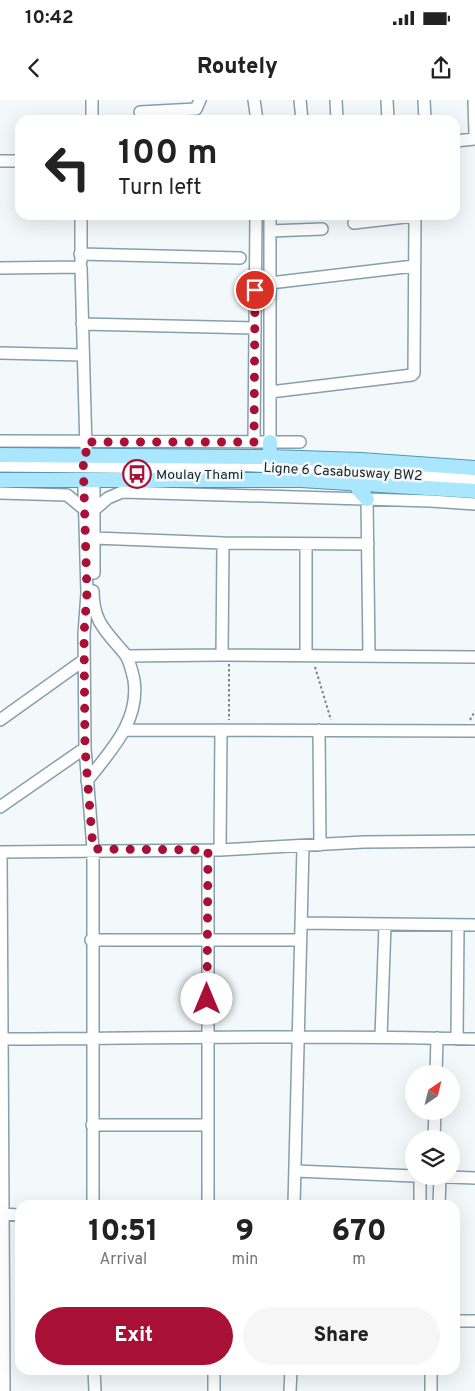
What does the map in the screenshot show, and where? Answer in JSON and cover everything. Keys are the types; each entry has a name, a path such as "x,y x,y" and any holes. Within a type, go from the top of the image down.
{"main road":[{"path":"270,442 270,457"},
{"path":"0,456 301,480 475,491"},
{"path":"0,480 88,463 270,457 361,460 475,468"},
{"path":"355,482 367,499"}],"street":[{"path":"92,100 92,115"},
{"path":"140,112 196,109 200,100"},
{"path":"254,100 256,115"},
{"path":"300,100 302,115"},
{"path":"336,100 337,115"},
{"path":"387,100 388,115"},
{"path":"424,100 425,115"},
{"path":"474,100 475,135"},
{"path":"460,140 475,139"},
{"path":"0,161 15,161"},
{"path":"81,220 82,355 89,510 84,660 85,748 93,849 91,940 93,1200"},
{"path":"254,442 256,220"},
{"path":"270,220 270,442"},
{"path":"354,223 380,220"},
{"path":"270,392 412,375 414,372 414,220"},
{"path":"270,231 322,229"},
{"path":"80,254 240,258"},
{"path":"270,283 414,266"},
{"path":"0,268 81,267"},
{"path":"82,324 255,328"},
{"path":"0,353 82,355"},
{"path":"0,442 88,463 254,442 300,442"},
{"name":"Ligne 6 Casabusway BW2","path":"0,462 88,463 475,481"},
{"name":"Ligne 6 Casabusway BW2","path":"0,466 88,463"},
{"path":"89,510 122,492 475,504"},
{"path":"0,493 67,495 89,510 94,538 95,611 106,632 126,656 132,671 135,689 132,715 125,730 88,781"},
{"path":"367,499 369,655"},
{"path":"94,538 223,543 368,544"},
{"path":"223,543 225,654"},
{"path":"306,544 309,655"},
{"path":"126,656 225,654 475,657"},
{"path":"0,720 84,660"},
{"path":"125,730 475,731"},
{"path":"208,1200 208,939 225,730"},
{"path":"319,730 320,846"},
{"path":"0,807 85,748"},
{"path":"2,1384 0,852 93,849 214,850 303,847 364,842 475,841"},
{"path":"294,1200 303,847"},
{"path":"301,923 475,925"},
{"path":"381,1037 385,925"},
{"path":"457,1038 458,925"},
{"path":"91,940 300,940"},
{"path":"1,1039 92,1037 207,1038 298,1035 475,1039"},
{"path":"436,1065 437,1038"},
{"path":"92,1125 208,1125"},
{"path":"296,1171 405,1176"},
{"path":"460,1178 475,1178"},
{"path":"420,1185 420,1200"},
{"path":"436,1185 438,1200"},
{"path":"1,1214 15,1215"},
{"path":"460,1321 475,1321"},
{"path":"94,1375 95,1391"},
{"path":"214,1375 214,1391"},
{"path":"290,1391 291,1375"},
{"path":"431,1375 431,1391"}],"path":[{"path":"225,654 225,730"},
{"path":"309,655 334,730"}],"place":[{"name":"Moulay Thami","path":"137,474"}],"route":[{"path":"207,999 208,850 93,849 85,748 84,634 87,593 83,455 86,455 86,442 254,442 255,290"}]}
